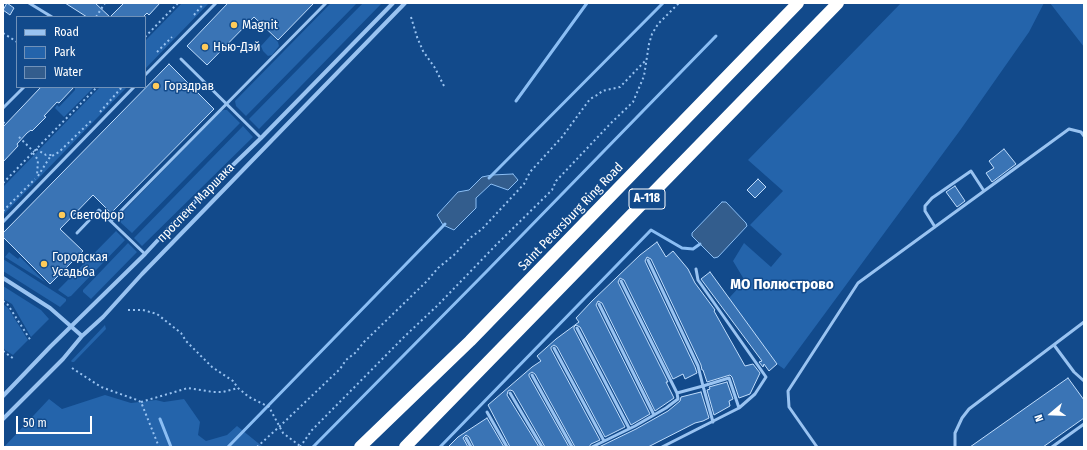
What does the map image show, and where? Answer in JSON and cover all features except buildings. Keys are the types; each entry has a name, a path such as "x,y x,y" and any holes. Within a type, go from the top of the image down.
{"highway":[{"name":"Saint Petersburg Ring Road","path":"360,447 470,341 798,3"},
{"name":"А-118","path":"405,447 838,3"}],"street":[{"name":"проспект Маршака","path":"3,396 146,254 182,214 261,138 393,3"},
{"name":"проспект Маршака","path":"3,419 63,359 82,336 103,317 142,274 405,3"},
{"path":"3,278 50,308 82,336"}],"lane":[{"path":"29,3 50,16"},
{"path":"146,74 216,3"},
{"path":"111,221 326,3"},
{"path":"181,59 261,138"},
{"path":"3,108 23,88"},
{"path":"3,222 133,88"},
{"path":"817,447 789,407 788,391 858,283 1069,129 1081,132 1084,136"},
{"path":"935,227 925,211 925,206 932,198 971,171 984,191"},
{"path":"77,233 99,210 146,254"},
{"path":"648,260 698,366 712,422"},
{"path":"662,447 738,408 755,394 766,378 698,280 696,269"},
{"path":"592,447 635,426 666,408 678,399 677,393 621,281"},
{"path":"599,304 654,415"},
{"path":"955,447 955,433 962,418 969,409 1084,322"},
{"path":"576,328 629,428"},
{"path":"1054,344 1074,372 1084,381"},
{"path":"554,348 604,441"},
{"path":"532,375 572,447"},
{"path":"677,393 729,378 738,408"},
{"path":"510,393 542,447"},
{"path":"488,412 507,447"},
{"path":"1052,447 1084,424"},
{"path":"466,438 471,447"}],"path":[{"path":"97,16 105,3"},
{"path":"146,36 178,3"},
{"path":"128,310 143,310 158,314 181,333 186,341 212,366 233,381 238,388 249,397 269,407 283,433 300,447 312,430 405,336 438,306 496,245 552,190 556,181 633,102 644,76 646,59 652,34 658,24 679,3"},
{"path":"411,17 423,51 435,68 444,86"},
{"path":"3,33 16,41"},
{"path":"257,447 340,369 346,360 355,353 364,342 427,281 438,268 454,255 470,238 482,230 524,184 530,172 557,143 590,100 602,91 620,87 646,59"},
{"path":"3,183 96,88"},
{"path":"98,113 121,88"},
{"path":"3,211 37,177 50,157 59,152 94,117"},
{"path":"19,137 34,151 38,160 37,177"},
{"path":"34,151 54,156"},
{"path":"3,301 8,305 31,341"},
{"path":"3,351 14,359"},
{"path":"72,368 101,387 141,402 188,388 223,392 238,388"},
{"path":"141,402 159,447"}],"green space":[{"path":"182,3 209,3 146,68 146,40"},
{"path":"331,3 357,3 246,116 236,106 235,101"},
{"path":"363,3 382,3 259,129 249,119"},
{"path":"901,3 1044,3 1029,32 961,129 784,369 777,364 729,298 745,281 733,261 744,243 771,267 782,254 750,225 783,191 748,160"},
{"path":"1050,3 1084,3 1084,47"},
{"path":"271,35 278,42 279,46 272,55 268,56 263,51 261,46"},
{"path":"75,88 93,88 64,117 55,108 57,105 59,107 75,90"},
{"path":"99,88 126,88 3,215 3,187"},
{"path":"227,110 240,123 132,233 119,221 118,217 221,111"},
{"path":"243,126 253,137 142,246 134,238"},
{"path":"116,231 125,240 71,296 68,297 58,290"},
{"path":"128,243 137,252 91,299 83,292 83,290"},
{"path":"9,252 18,259 20,257 45,282 5,257"},
{"path":"3,259 66,299 66,301 60,307 3,271"},
{"path":"3,286 41,310 49,319 31,337 12,304 3,299"},
{"path":"3,304 8,308 28,340 13,355 3,347"},
{"path":"105,325 106,329 74,362 72,362 71,361"},
{"path":"105,395 131,403 156,400 164,402 184,399 200,422 198,435 206,441 227,435 237,426 263,447 4,447 49,399 62,409"}],"water":[{"path":"513,174 518,180 508,190 491,184 476,198 476,208 454,230 443,225 437,215 458,192 469,190 482,177"},
{"path":"722,202 726,202 746,223 747,226 718,257 714,258 692,236 692,233"}],"waterway":[{"path":"516,101 587,3"},
{"path":"489,178 663,3"},
{"path":"313,447 716,36"},
{"path":"228,447 445,224"},
{"path":"440,447 651,230 682,248 693,249 700,244"},
{"path":"160,419 171,447"}],"place":[{"name":"Magnit","path":"234,25"},
{"name":"Нью-Дэй","path":"205,47"},
{"name":"Горздрав","path":"156,86"},
{"name":"Светофор","path":"62,215"},
{"name":"Городская Усадьба","path":"44,264"}],"district":[{"name":"МО Полюстрово","path":"782,285"}]}
